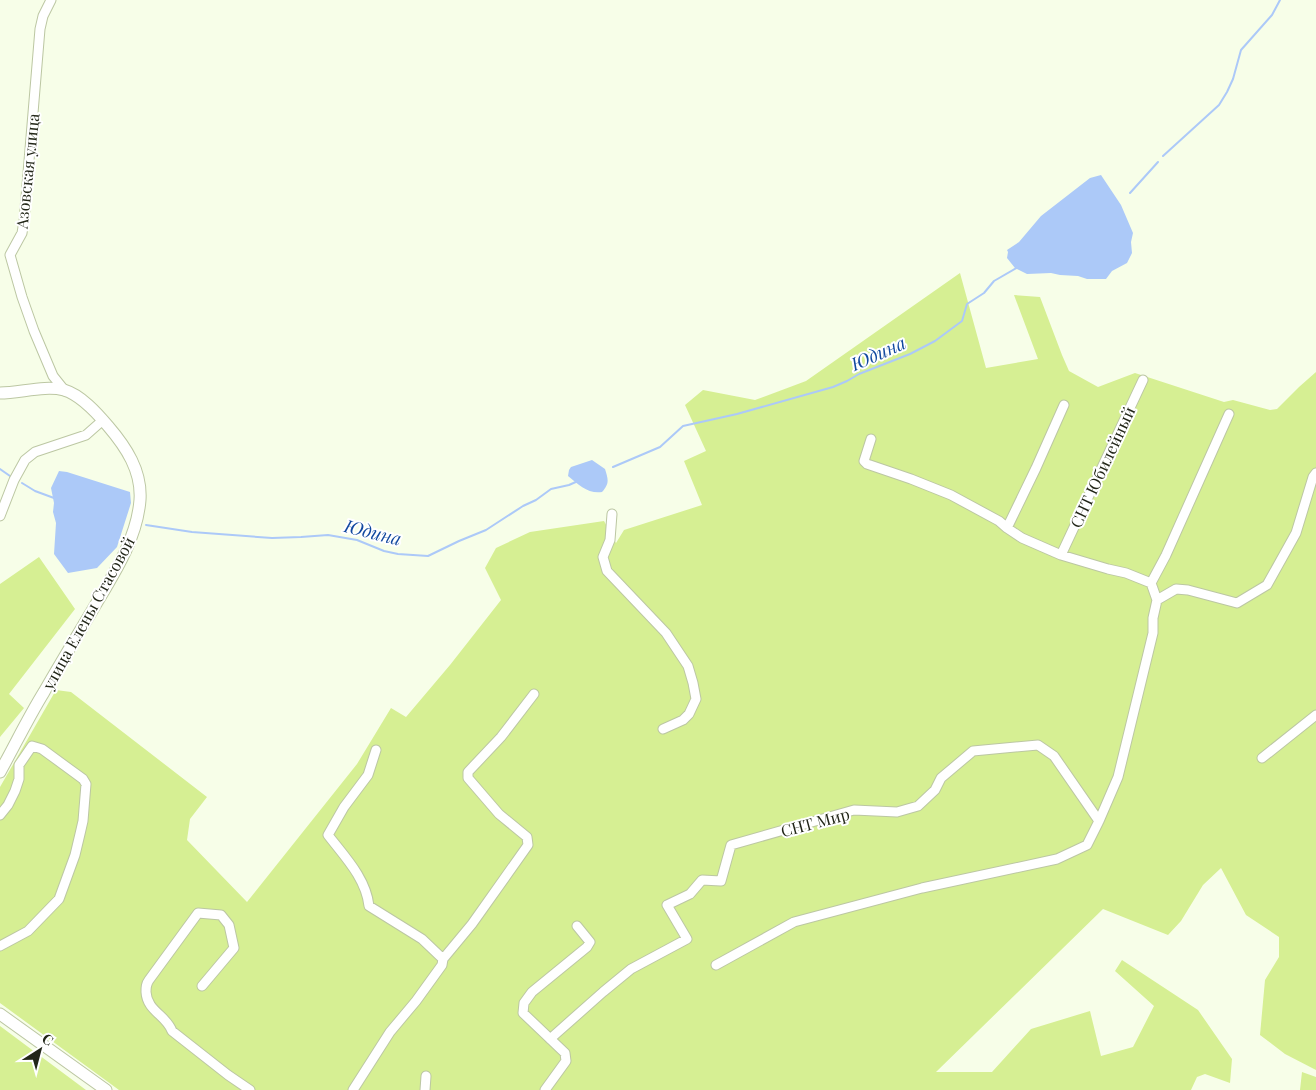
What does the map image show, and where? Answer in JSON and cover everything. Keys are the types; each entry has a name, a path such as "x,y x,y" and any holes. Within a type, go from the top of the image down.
{"main road":[{"path":"0,393 52,389 65,390"},
{"name":"улица Елены Стасовой","path":"0,772 126,550 134,530 140,500 139,479 120,440 81,399 65,390"},
{"path":"0,1014 106,1090"}],"street":[{"name":"Азовская улица","path":"10,255 22,233 24,221 40,29 50,0"},
{"path":"0,250 10,255 34,331 53,376 65,390"},
{"name":"СНТ Юбилейный","path":"1061,554 1143,380"},
{"path":"1007,528 1064,405"},
{"path":"716,964 794,922 922,888 1057,859 1086,845 1099,821 1118,777 1153,633 1153,618 1157,600 1151,583 1166,555 1229,414"},
{"path":"0,516 14,480 25,460 35,452 86,435 103,420"},
{"path":"871,439 864,461 867,464 951,495 1000,521 1022,538 1061,554 1108,570 1126,573 1151,583"},
{"path":"1157,600 1176,590 1188,590 1237,603 1267,585 1296,533 1313,477 1316,473"},
{"path":"612,514 610,540 603,556 607,571 666,633 688,666 693,683 696,699 689,714 683,720 663,729"},
{"path":"353,1090 390,1032 416,1001 442,965 443,959 472,924 528,845 527,837 499,814 468,778 468,772 501,736 534,694"},
{"path":"1262,758 1316,714"},
{"path":"0,815 15,792 19,779 19,765 32,746 42,749 83,779 86,784 80,834 75,855 59,898 28,930 0,946"},
{"name":"СНТ Мир","path":"550,1039 631,969 687,939 667,905 690,894 702,880 721,881 731,845 854,810 897,812 918,806 935,790 941,778 974,751 1038,746 1054,756 1099,821"},
{"path":"376,750 368,775 344,807 328,835 361,879 370,906 422,939 443,959"},
{"path":"202,986 234,948 228,925 221,915 198,913 146,985 147,999 155,1012 170,1024 172,1031 250,1090"},
{"path":"546,1090 566,1060 565,1053 523,1013 524,1003 532,992 587,948 590,942 577,926"},
{"path":"425,1090 426,1076"}],"green space":[{"path":"960,273 986,368 1038,359 1014,295 1040,297 1069,371 1098,387 1135,373 1224,402 1233,400 1270,410 1277,409 1316,372 1316,1070 1285,1054 1260,1035 1265,980 1279,957 1279,937 1246,915 1221,868 1203,885 1181,921 1168,935 1103,909 936,1072 992,1072 1031,1029 1090,1011 1101,1056 1133,1047 1154,1006 1115,971 1122,960 1198,1010 1232,1059 1230,1083 1205,1074 1197,1077 1191,1090 119,1090 0,1003 0,787 56,690 71,692 207,797 190,819 187,840 247,902 357,764 391,708 406,717 501,600 485,568 496,548 530,532 604,521 616,543 624,530 702,505 684,461 706,451 685,405 703,390 755,400 806,381"},
{"path":"39,557 75,609 9,694 24,708 0,737 0,584"},
{"path":"0,1026 86,1090 0,1090"},
{"path":"1302,1072 1316,1077 1316,1090 1300,1090"}],"water":[{"path":"1101,175 1121,205 1133,233 1131,242 1132,253 1127,263 1112,271 1106,279 1087,279 1051,273 1027,274 1015,268 1007,258 1007,250 1019,242 1041,216 1090,178"},
{"path":"592,460 605,469 608,481 602,492 592,492 580,486 568,476 571,467"},
{"path":"59,471 130,492 131,503 117,547 97,568 68,573 54,554 56,523 51,488"}],"waterway":[{"name":"Юдина","path":"1163,156 1219,105 1233,79 1241,50 1272,15 1280,0"},
{"name":"Юдина","path":"1130,193 1158,162"},
{"name":"Юдина","path":"613,467 660,447 683,426 737,414 833,387 859,374 910,354 935,341 962,321 967,304 984,293 994,281 1018,267"},
{"name":"Юдина","path":"0,469 10,476"},
{"name":"Юдина","path":"146,525 192,532 272,538 328,535 357,540 384,551 398,554 428,556 486,530 551,489 578,481"},
{"name":"Юдина","path":"22,483 35,491 54,498"}]}
